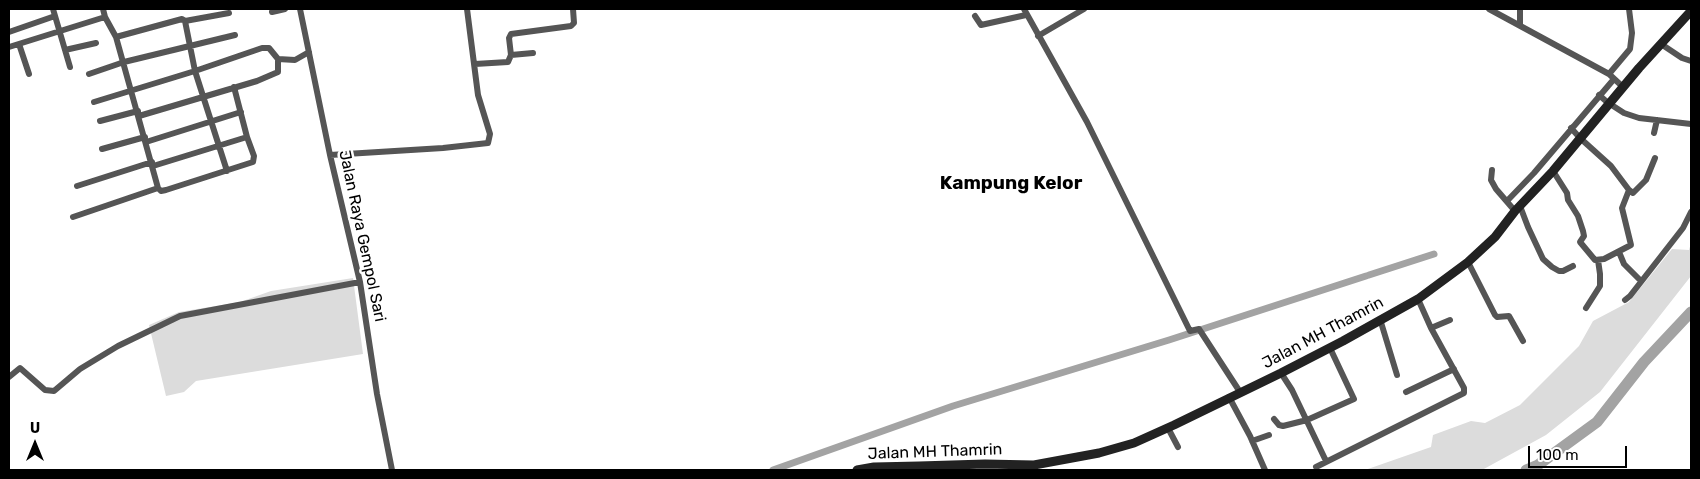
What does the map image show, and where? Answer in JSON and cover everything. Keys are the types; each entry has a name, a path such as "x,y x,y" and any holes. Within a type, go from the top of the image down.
{"street":[{"path":"103,9 105,17 116,37 124,62 158,188"},
{"path":"272,12 285,9"},
{"name":"Jalan Raya Gempol Sari","path":"300,9 330,155 360,282 377,394 392,470"},
{"path":"330,155 443,148 488,143 490,134 485,114 481,109 468,9"},
{"path":"475,64 508,62 511,55 509,38 511,34 571,26 574,23 574,9"},
{"path":"1038,36 1084,9"},
{"path":"1489,9 1616,80"},
{"path":"1520,9 1520,25"},
{"path":"1513,206 1534,173 1575,133 1604,100 1616,80 1630,49 1632,33 1629,9"},
{"name":"Jalan MH Thamrin","path":"857,470 899,466 1034,465 1099,453 1134,443 1168,428 1330,348 1418,299 1468,262 1495,237 1513,206 1553,171 1575,133 1604,100 1616,80 1661,44 1691,10"},
{"path":"9,32 54,12 70,67"},
{"path":"975,16 981,25 1025,12 1086,122 1190,332 1199,329 1240,392"},
{"path":"116,37 182,20 229,13"},
{"path":"9,47 105,17"},
{"path":"185,21 195,71 226,171"},
{"path":"88,74 124,62 235,35"},
{"path":"65,50 96,43"},
{"path":"20,44 29,74"},
{"path":"1661,44 1682,58 1691,61"},
{"path":"94,102 262,48 269,48 278,59 278,72 257,81 138,114 100,121"},
{"path":"278,59 295,60 309,52"},
{"path":"511,55 533,52"},
{"path":"73,217 158,188 166,190 251,164 254,161 254,156 234,87"},
{"path":"1604,100 1624,112 1639,118 1691,124"},
{"path":"102,149 210,122 241,112"},
{"path":"1654,133 1656,120"},
{"path":"1575,133 1611,166 1633,193 1646,180 1655,158"},
{"path":"77,186 247,137"},
{"path":"1492,170 1491,180 1496,189 1513,206 1528,227 1543,258 1559,271 1573,266"},
{"path":"1553,171 1578,216 1584,236 1580,242 1595,260 1619,252 1631,245 1622,208 1629,190"},
{"path":"1625,300 1683,228 1691,212"},
{"path":"1619,252 1624,264 1641,281"},
{"path":"1586,308 1600,286 1598,260"},
{"path":"1468,262 1495,315 1497,317 1509,316 1523,341"},
{"path":"9,377 16,370 21,369 45,390 54,391 80,369 126,342 180,316 360,282"},
{"path":"1316,467 1463,394 1464,388 1431,328 1418,299"},
{"path":"1380,319 1397,375"},
{"path":"1431,328 1450,320"},
{"path":"1274,419 1279,425 1283,426 1307,420 1354,399 1330,348"},
{"path":"1406,392 1454,369"},
{"path":"1281,373 1292,390 1326,461"},
{"path":"1229,397 1265,470"},
{"path":"1168,428 1178,447"},
{"path":"1252,441 1269,435"}],"shaded area":[{"path":"1691,243 1691,276 1600,392 1546,435 1482,470 1365,470 1431,447 1433,435 1471,421 1485,423 1520,405 1579,346 1593,321 1629,302 1672,249 1689,250"},
{"path":"353,278 363,354 196,381 184,392 166,396 149,325 179,312 240,302 271,291"}],"waterway":[{"path":"1369,275 1434,254"},
{"path":"773,470 953,406 1169,340 1366,276"},
{"path":"1526,470 1538,465 1597,422 1644,362 1691,312"}],"district":[{"name":"Kampung Kelor","path":"1011,184"}]}
